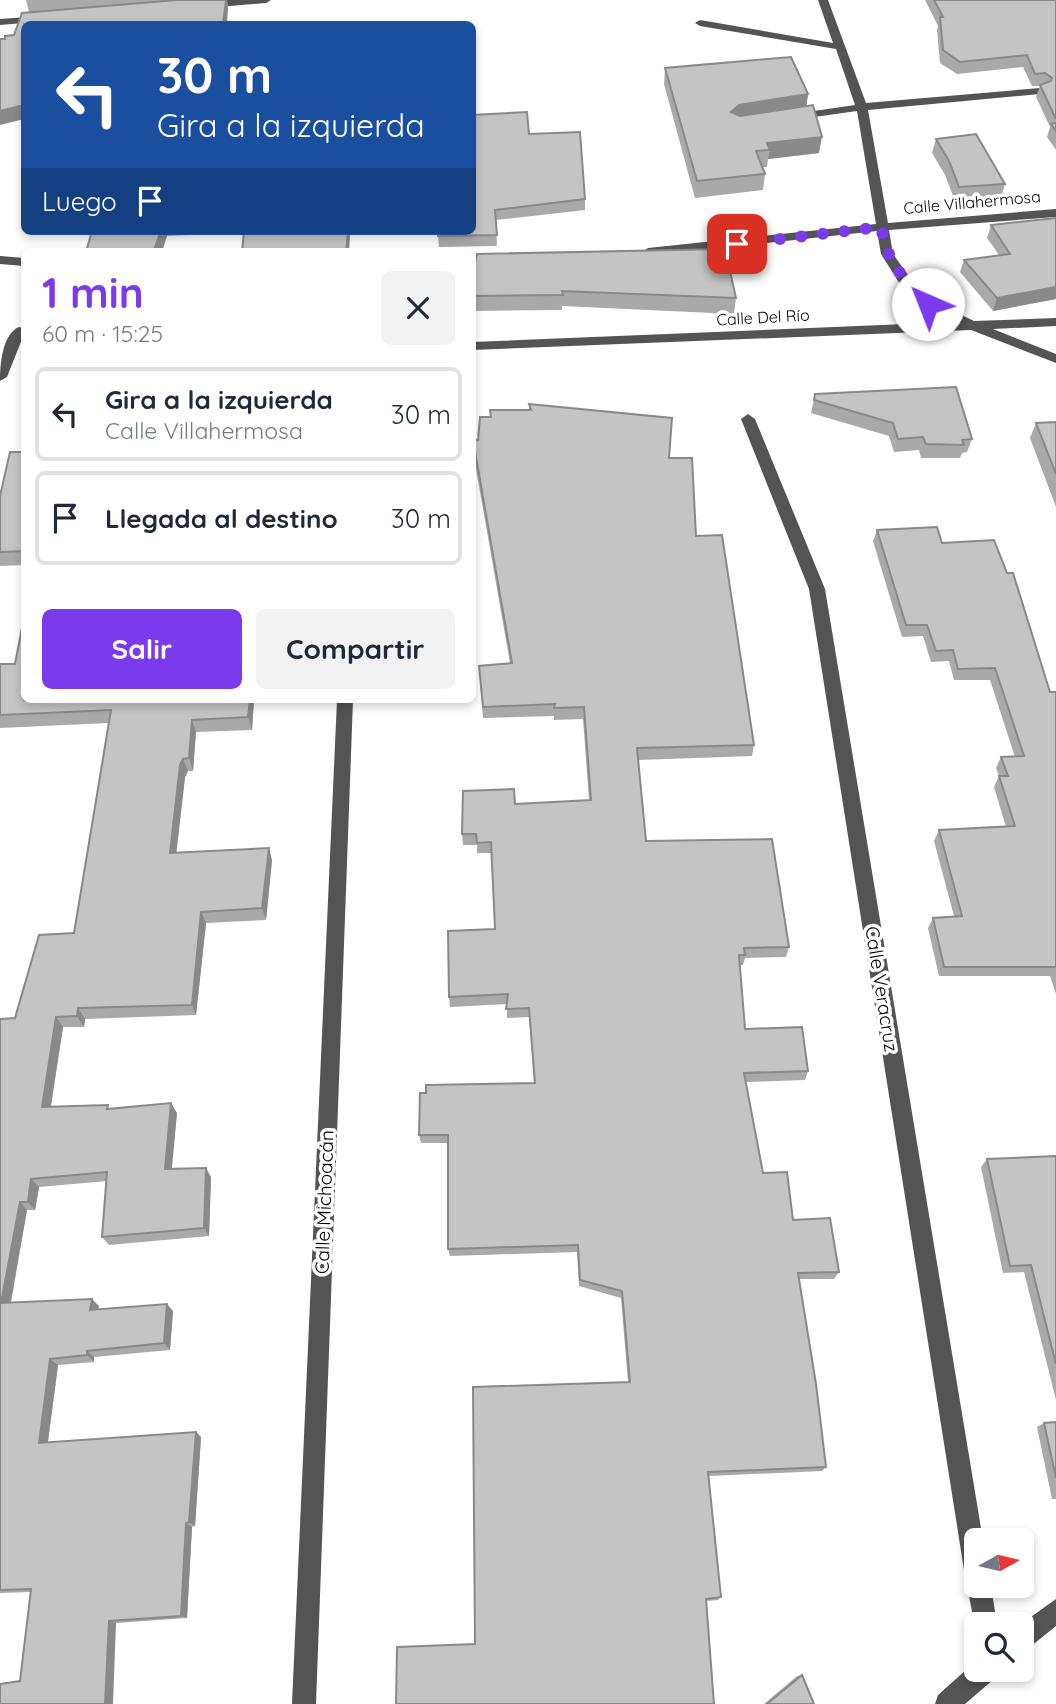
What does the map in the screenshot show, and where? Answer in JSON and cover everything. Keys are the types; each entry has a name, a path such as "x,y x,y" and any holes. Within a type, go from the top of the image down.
{"street":[{"path":"199,6 266,0"},
{"path":"823,0 862,107 887,254 903,278 928,304 969,324 1056,359"},
{"path":"0,22 53,18"},
{"path":"700,23 827,46 840,46"},
{"path":"775,120 862,107 1040,91"},
{"name":"Calle Villahermosa","path":"634,253 881,227 1056,213"},
{"path":"0,260 21,262"},
{"name":"Calle Del Río","path":"476,346 1056,322"},
{"path":"0,377 19,331"},
{"name":"Calle Veracruz","path":"748,419 817,589 969,1528"},
{"name":"Calle Michoacán","path":"304,1704 345,703"},
{"path":"1034,1629 1056,1611"},
{"path":"947,1704 972,1682"}],"building":[{"path":"177,0 226,0 223,21 21,21 21,106 0,111 0,39 14,35 22,13"},
{"path":"934,0 1056,0 1056,119 1040,85 1052,78 1045,73 1035,74 1027,55 960,62 943,50 940,17 943,17"},
{"path":"791,57 808,94 739,105 731,112 740,116 813,105 822,137 767,143 770,150 756,151 765,174 697,181 665,68"},
{"path":"527,112 529,134 580,132 585,199 495,210 497,235 438,236 476,235 476,115"},
{"path":"976,134 1005,184 959,187 949,161 936,139"},
{"path":"1056,218 1056,287 997,298 964,260 1010,254 991,225"},
{"path":"91,235 159,235 155,248 87,248"},
{"path":"244,235 348,235 346,248 242,248"},
{"path":"725,249 736,298 562,291 563,295 476,296 477,254"},
{"path":"956,387 972,439 962,440 964,445 926,444 923,437 898,439 893,423 814,400 815,394"},
{"path":"529,404 672,418 669,458 692,458 696,536 722,535 754,745 637,748 646,841 772,839 789,947 744,948 745,955 739,955 745,1029 802,1027 808,1071 744,1073 763,1173 787,1172 793,1220 830,1218 839,1272 798,1273 826,1467 708,1472 721,1597 706,1599 714,1704 396,1704 397,1647 475,1644 473,1387 630,1382 622,1291 580,1280 578,1245 448,1249 448,1135 419,1135 420,1093 426,1093 426,1085 535,1083 529,1008 506,1009 508,994 449,997 448,931 495,929 491,842 477,843 476,834 462,834 463,791 514,789 515,804 591,800 584,707 554,708 555,704 483,707 479,666 512,663 476,457 476,440 480,417 491,417 490,410 531,410"},
{"path":"1056,422 1056,474 1036,423"},
{"path":"10,452 21,452 21,551 0,552 0,496"},
{"path":"937,527 942,543 994,540 1007,573 1013,573 1050,692 1056,692 1056,967 944,967 933,918 962,916 939,830 1015,826 999,776 1008,776 1001,757 1024,756 995,668 958,669 953,650 936,651 927,625 906,625 877,530"},
{"path":"21,633 21,703 250,703 248,717 192,720 189,758 183,759 180,765 170,853 269,848 262,908 201,912 192,1005 78,1008 77,1016 56,1017 42,1107 108,1105 107,1109 171,1103 165,1169 206,1168 204,1228 102,1237 107,1172 31,1179 28,1202 20,1202 1,1303 92,1299 90,1310 167,1304 164,1343 87,1351 87,1355 50,1359 39,1443 196,1432 189,1522 186,1523 181,1616 109,1621 105,1704 0,1704 0,1684 20,1681 31,1589 0,1590 0,1019 15,1018 39,935 74,933 111,710 0,715 0,664 15,664"},
{"path":"1056,1156 1056,1364 1031,1265 1010,1266 987,1159"},
{"path":"1056,1422 1056,1478 1044,1423"},
{"path":"802,1675 814,1704 767,1704"}],"route":[{"path":"737,244 881,227 887,254 903,278 928,304"}]}
